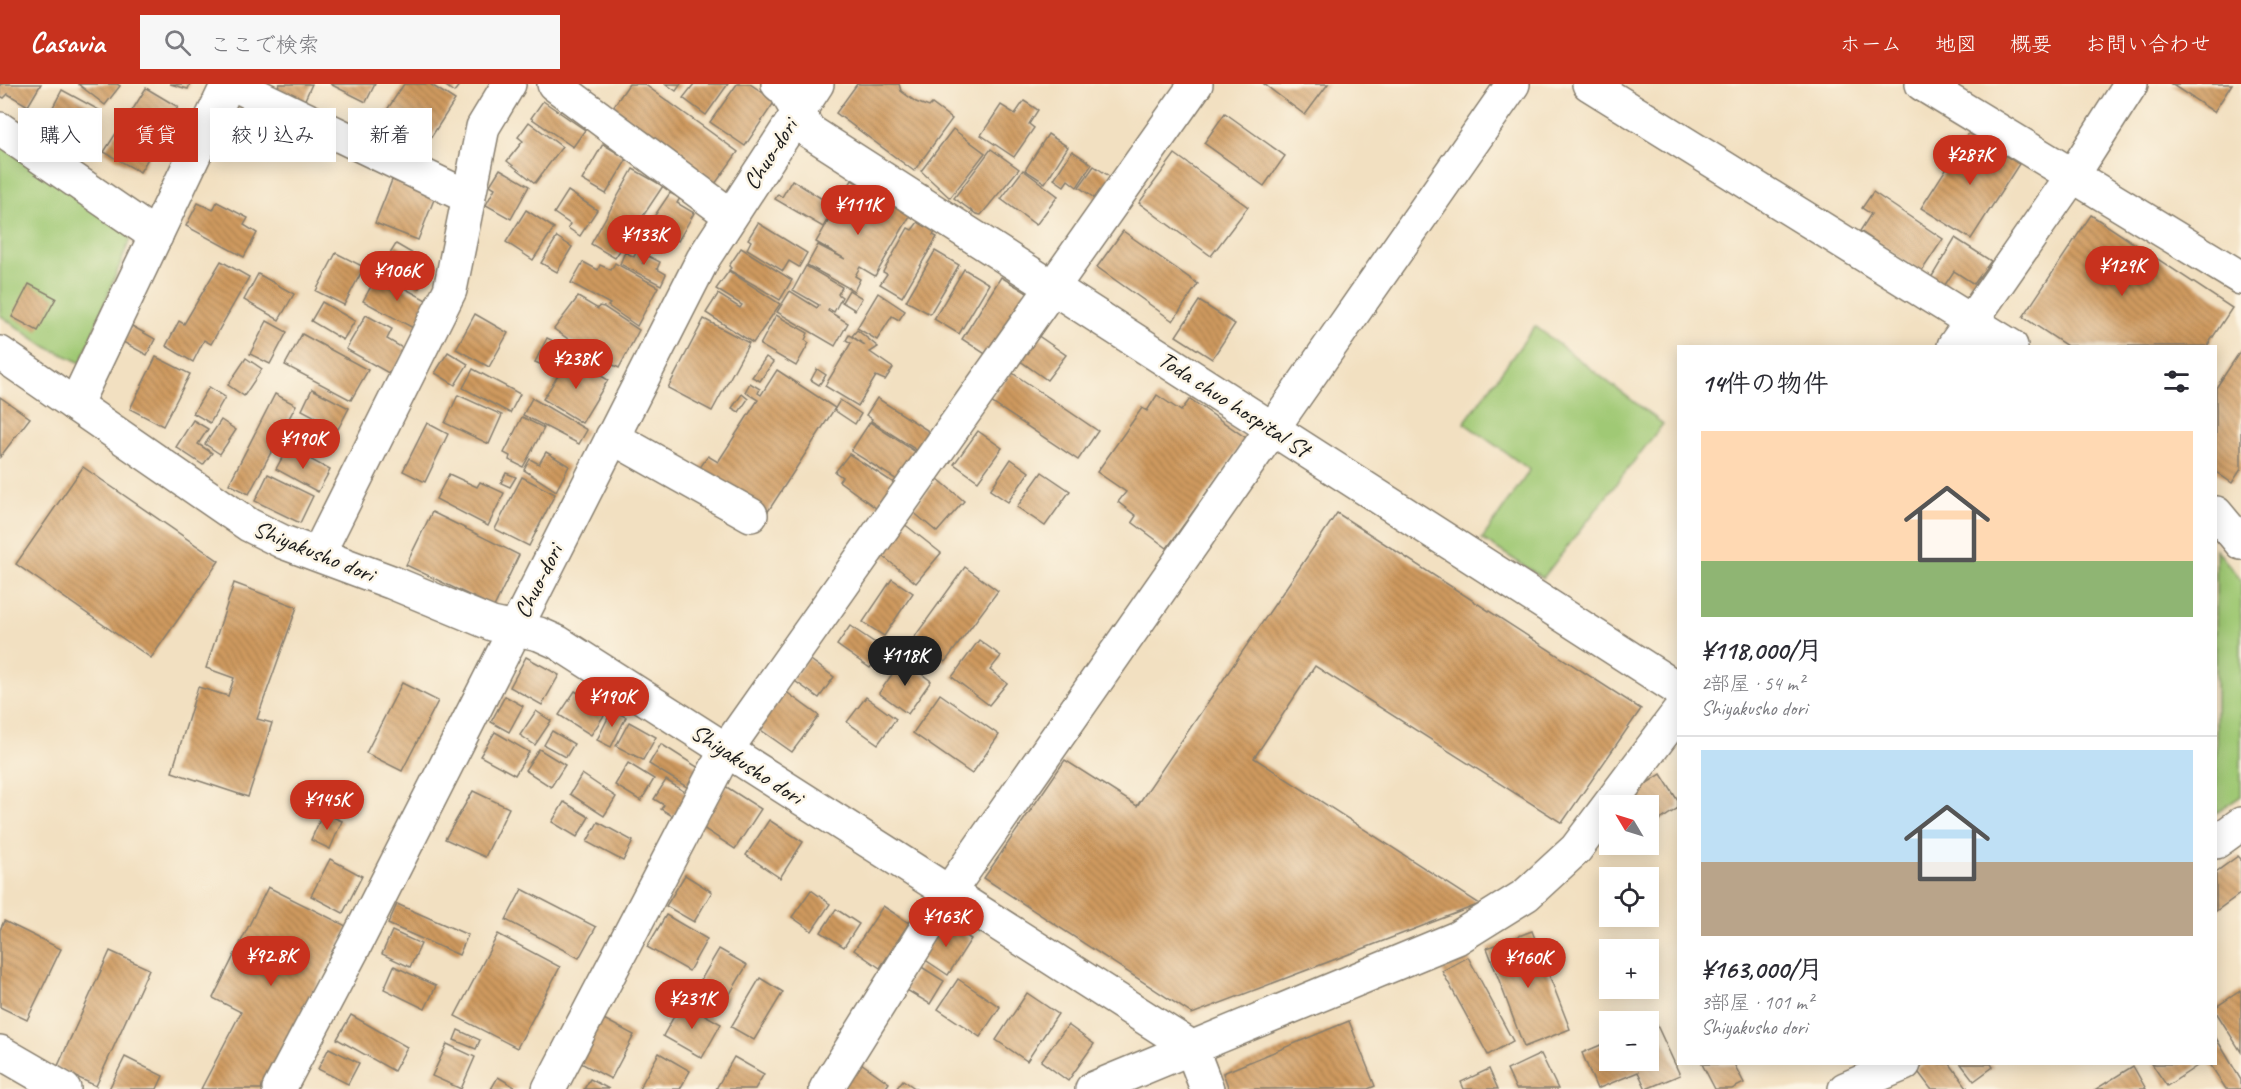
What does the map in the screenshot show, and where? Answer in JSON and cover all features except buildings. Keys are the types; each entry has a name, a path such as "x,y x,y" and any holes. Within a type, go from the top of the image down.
{"street":[{"path":"75,405 228,84"},
{"path":"233,84 468,196"},
{"path":"318,554 450,290 483,127 509,84"},
{"path":"554,84 730,215"},
{"name":"Toda chuo hospital St","path":"778,84 785,90 809,130 1677,688"},
{"name":"Chuo-dori","path":"279,1089 355,945 513,630 704,259 730,215 817,84"},
{"path":"549,1089 726,750 1196,84"},
{"path":"826,1089 949,892 1513,84"},
{"path":"1589,84 1963,334 2008,345"},
{"path":"1922,84 2241,278"},
{"path":"1963,334 2073,175 2131,84"},
{"path":"0,129 156,236"},
{"name":"Shiyakusho dori","path":"0,353 249,525 283,542 492,624 539,634 557,642 1191,1047"},
{"path":"612,437 751,515"},
{"path":"2217,514 2241,543"},
{"path":"1092,1089 1456,938 1526,895 1576,849 1677,714"},
{"path":"2217,841 2241,824"},
{"path":"1191,1047 1206,1089"},
{"path":"0,1052 64,1089"},
{"path":"1845,1089 1904,1070"}],"green space":[{"path":"0,140 18,152 18,162 32,162 133,232 81,363 43,345 0,315"},
{"path":"1535,326 1663,424 1543,578 1482,539 1530,470 1464,423"},
{"path":"2217,550 2241,580 2241,796 2217,812"}]}
